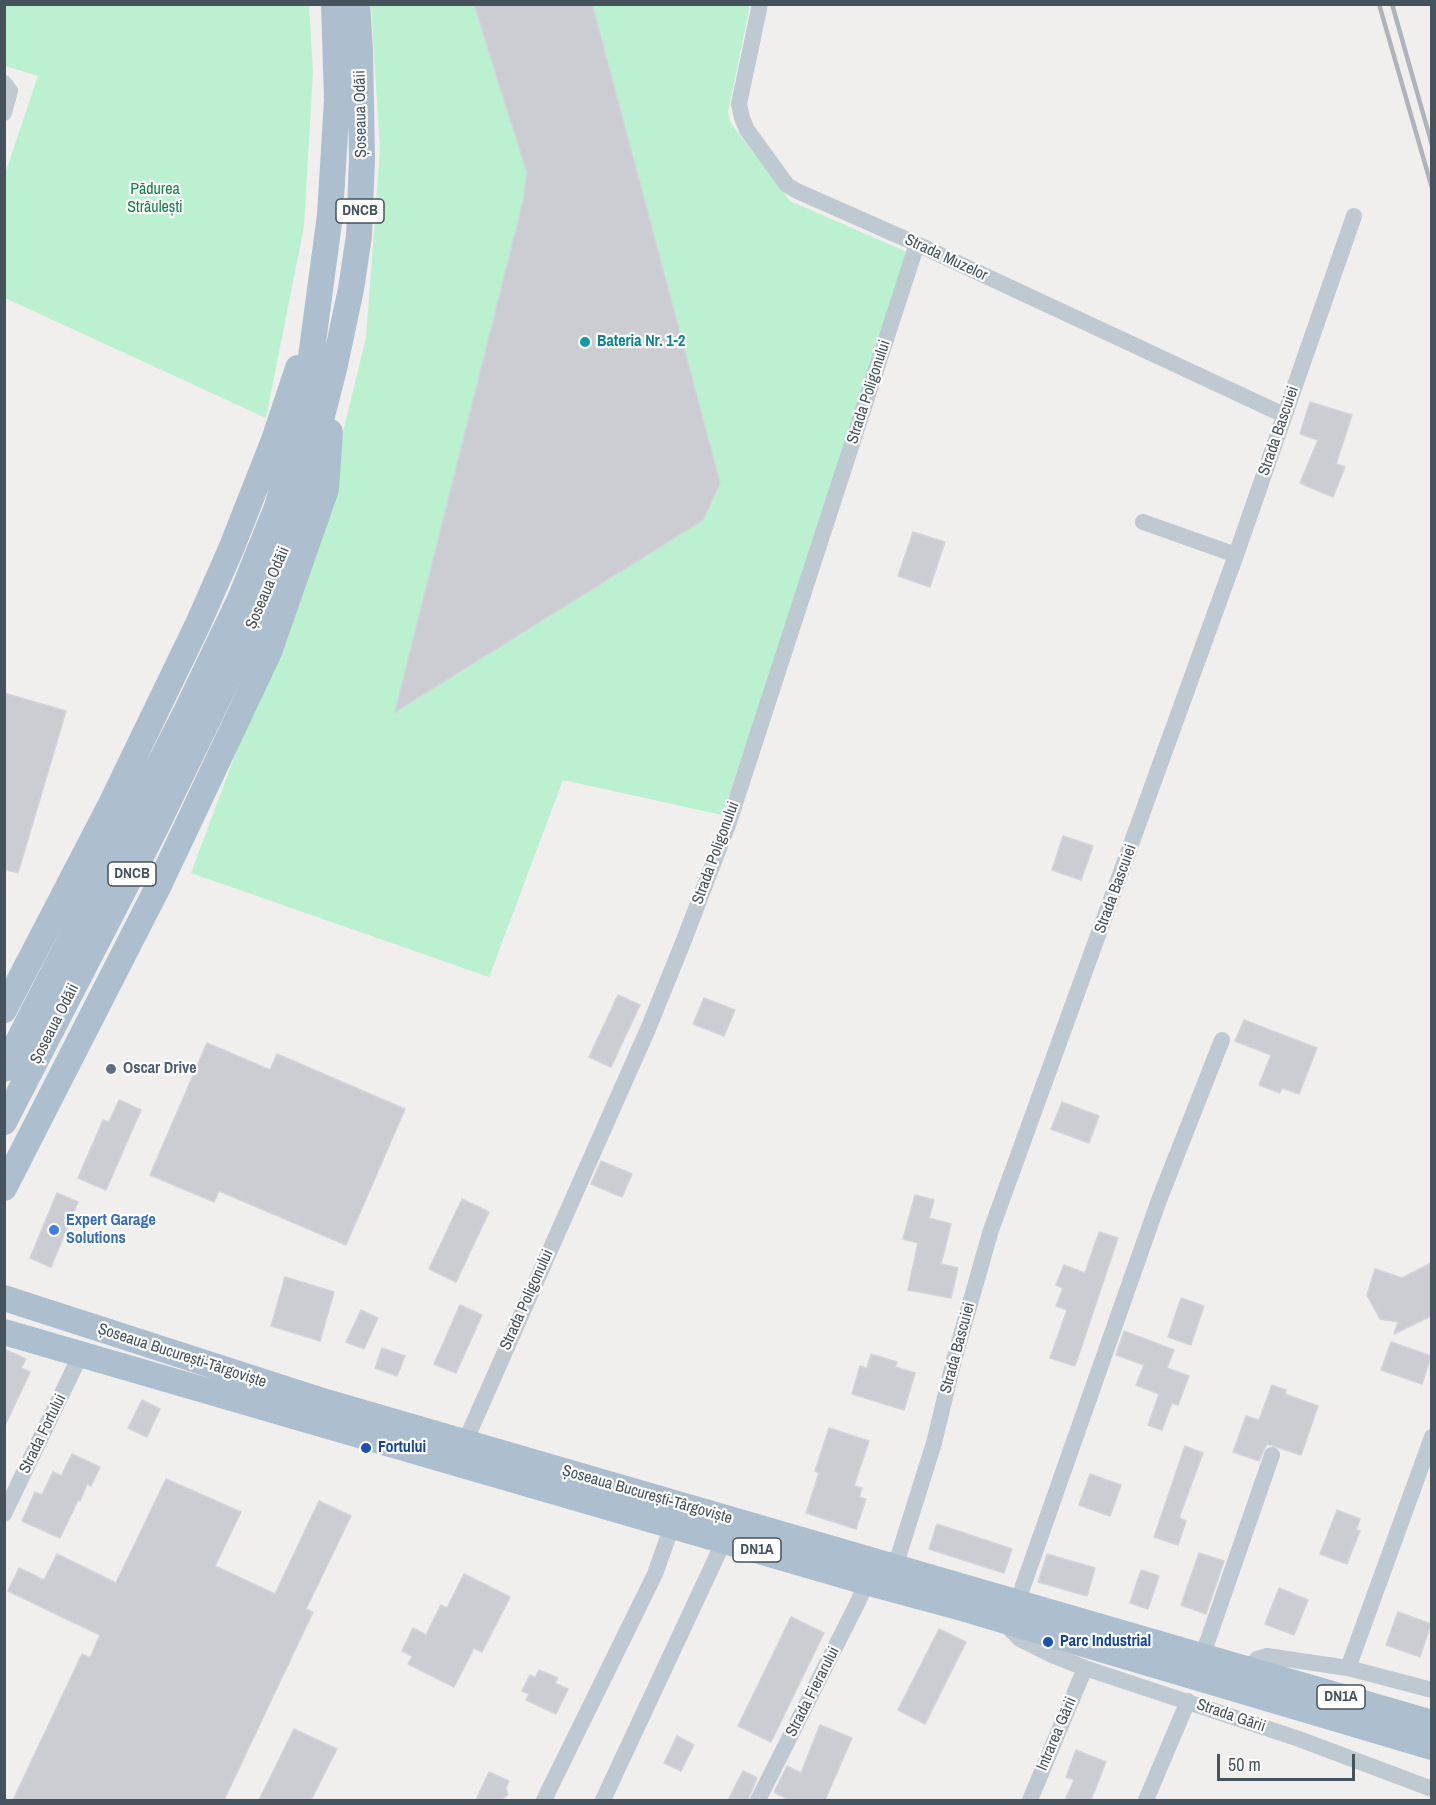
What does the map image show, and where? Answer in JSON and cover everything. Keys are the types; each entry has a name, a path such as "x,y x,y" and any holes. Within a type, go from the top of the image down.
{"main road":[{"name":"Șoseaua Odăii","path":"4,1069 185,714 251,572 277,507 303,417 330,215 337,89 334,4"},
{"name":"Șoseaua Odăii","path":"4,1122 154,831 254,624 293,530 334,369 351,289 359,236 362,158 357,4"},
{"path":"4,1010 111,804 208,603 274,440 316,310"},
{"path":"4,1188 160,883 269,652 326,489 334,369"},
{"path":"4,1283 67,1319"},
{"name":"Șoseaua București-Târgoviște","path":"4,1298 282,1389 895,1567 1009,1611 1134,1672 1431,1747"},
{"name":"Șoseaua București-Târgoviște","path":"4,1332 866,1582 1009,1611 1202,1657 1431,1723"},
{"path":"4,1340 76,1352"}],"street":[{"name":"Strada Muzelor","path":"760,4 739,104 747,130 781,178 797,191 917,244 1284,415"},
{"path":"4,113 7,90"},
{"name":"Strada Bascuiei","path":"895,1567 934,1443 954,1360 992,1230 1236,555 1354,216"},
{"name":"Strada Poligonului","path":"465,1442 648,1029 692,919 731,814 917,244"},
{"path":"1143,522 1236,555"},
{"path":"1009,1611 1155,1211 1222,1040"},
{"name":"Strada Fortului","path":"4,1514 76,1352"},
{"path":"1347,1668 1431,1437"},
{"path":"1202,1657 1272,1455"},
{"path":"544,1800 655,1574 672,1526"},
{"path":"603,1800 724,1541"},
{"name":"Strada Fierarului","path":"758,1800 866,1582"},
{"name":"Strada Gării","path":"1009,1611 1020,1639 1052,1655 1085,1668 1134,1672 1188,1701 1299,1739 1431,1789"},
{"path":"1250,1671 1257,1659 1266,1656 1347,1668 1431,1690"},
{"name":"Intrarea Gării","path":"1030,1800 1085,1668"},
{"path":"1146,1800 1188,1701"}],"green space":[{"name":"Pădurea Străulești","path":"5,4 309,5 313,72 304,226 266,418 5,298 5,174 38,76 5,66"},
{"path":"371,5 750,5 728,112 730,122 790,201 914,255 722,815 563,780 489,977 191,873 262,683 330,485 366,338 380,151"}],"building":[{"name":"Bateria Nr. 1-2","path":"474,4 592,4 720,483 703,520 395,712 523,202 527,173"},
{"path":"1310,402 1352,415 1336,464 1345,467 1333,497 1300,483 1318,440 1300,434"},
{"path":"913,532 945,542 930,587 898,576"},
{"path":"4,693 66,711 18,873 4,869"},
{"path":"1063,836 1093,846 1081,880 1052,870"},
{"path":"618,995 640,1005 611,1067 589,1057"},
{"path":"704,998 735,1010 724,1036 693,1024"},
{"path":"1244,1020 1317,1048 1299,1094 1282,1088 1280,1093 1259,1085 1271,1055 1235,1041"},
{"path":"207,1043 270,1070 277,1054 405,1109 346,1245 219,1191 214,1202 150,1175"},
{"path":"119,1100 141,1110 106,1190 78,1178 103,1120 109,1122"},
{"path":"1062,1102 1099,1116 1089,1143 1051,1129"},
{"path":"601,1161 632,1174 622,1197 591,1184"},
{"name":"Expert Garage Solutions","path":"57,1193 78,1202 51,1267 30,1258"},
{"path":"915,1195 934,1200 929,1218 951,1224 941,1264 958,1268 951,1298 908,1290 918,1243 903,1239"},
{"path":"462,1199 489,1212 456,1282 429,1269"},
{"path":"1099,1232 1118,1238 1075,1366 1050,1358 1067,1310 1056,1306 1063,1288 1056,1285 1064,1265 1085,1273"},
{"path":"1431,1263 1431,1316 1394,1334 1398,1322 1380,1319 1367,1295 1375,1269 1402,1278"},
{"path":"285,1277 334,1292 320,1341 271,1326"},
{"path":"1181,1298 1204,1306 1191,1345 1168,1337"},
{"path":"460,1305 482,1315 456,1373 434,1364"},
{"path":"361,1310 378,1318 364,1349 346,1342"},
{"path":"1124,1331 1174,1350 1167,1368 1189,1376 1178,1405 1172,1403 1162,1430 1148,1425 1159,1394 1136,1385 1144,1365 1116,1355"},
{"path":"1391,1342 1431,1356 1422,1384 1381,1370"},
{"path":"382,1348 405,1356 397,1376 375,1368"},
{"path":"4,1349 26,1359 21,1368 30,1372 4,1428"},
{"path":"871,1354 897,1362 895,1367 915,1373 904,1410 852,1394 860,1366 867,1368"},
{"path":"1272,1385 1286,1390 1285,1394 1318,1406 1301,1455 1267,1444 1259,1461 1233,1452 1246,1416 1259,1420"},
{"path":"142,1400 160,1409 147,1437 128,1428"},
{"path":"829,1428 869,1441 854,1486 862,1488 859,1497 866,1499 856,1529 806,1513 819,1473 815,1471"},
{"path":"1185,1446 1203,1453 1179,1518 1186,1521 1178,1545 1154,1537"},
{"path":"72,1454 100,1467 91,1486 87,1484 60,1538 22,1521 35,1492 42,1495 53,1472 61,1476"},
{"path":"1090,1474 1121,1485 1110,1516 1079,1505"},
{"path":"166,1479 241,1512 215,1566 275,1594 319,1501 351,1516 306,1609 313,1612 224,1800 13,1800 82,1654 90,1658 100,1635 8,1591 19,1568 44,1580 57,1554 116,1583"},
{"path":"1337,1510 1360,1519 1356,1530 1360,1531 1347,1564 1320,1554"},
{"path":"937,1524 1012,1549 1004,1573 929,1549"},
{"path":"1199,1553 1224,1561 1206,1614 1181,1605"},
{"path":"1047,1554 1095,1568 1087,1596 1038,1582"},
{"path":"1141,1570 1159,1576 1148,1609 1130,1603"},
{"path":"464,1574 510,1597 482,1652 474,1648 454,1687 408,1664 412,1656 402,1651 413,1628 426,1635 441,1605 447,1608"},
{"path":"1279,1588 1308,1600 1294,1635 1265,1624"},
{"path":"1398,1612 1431,1624 1420,1657 1386,1645"},
{"path":"791,1617 824,1633 771,1742 738,1726"},
{"path":"939,1629 966,1642 925,1724 898,1710"},
{"path":"539,1670 558,1678 555,1683 568,1689 556,1714 526,1700 529,1694 522,1691 530,1675 535,1678"},
{"path":"820,1725 852,1738 825,1800 789,1800 774,1792 787,1766 801,1773"},
{"path":"294,1729 337,1749 311,1800 259,1800"},
{"path":"677,1736 694,1745 681,1771 664,1763"},
{"path":"1076,1750 1106,1762 1091,1800 1065,1800 1074,1780 1066,1777"},
{"path":"743,1771 757,1778 748,1800 728,1800"},
{"path":"489,1772 509,1781 506,1788 508,1795 501,1800 476,1800"}],"railway":[{"path":"1379,4 1432,188"},
{"path":"1392,4 1432,145"}],"place":[{"name":"Bateria Nr. 1-2","path":"585,342"},
{"name":"Oscar Drive","path":"111,1069"},
{"name":"Expert Garage Solutions","path":"54,1230"},
{"name":"Fortului","path":"366,1448"},
{"name":"Parc Industrial","path":"1048,1642"}]}
